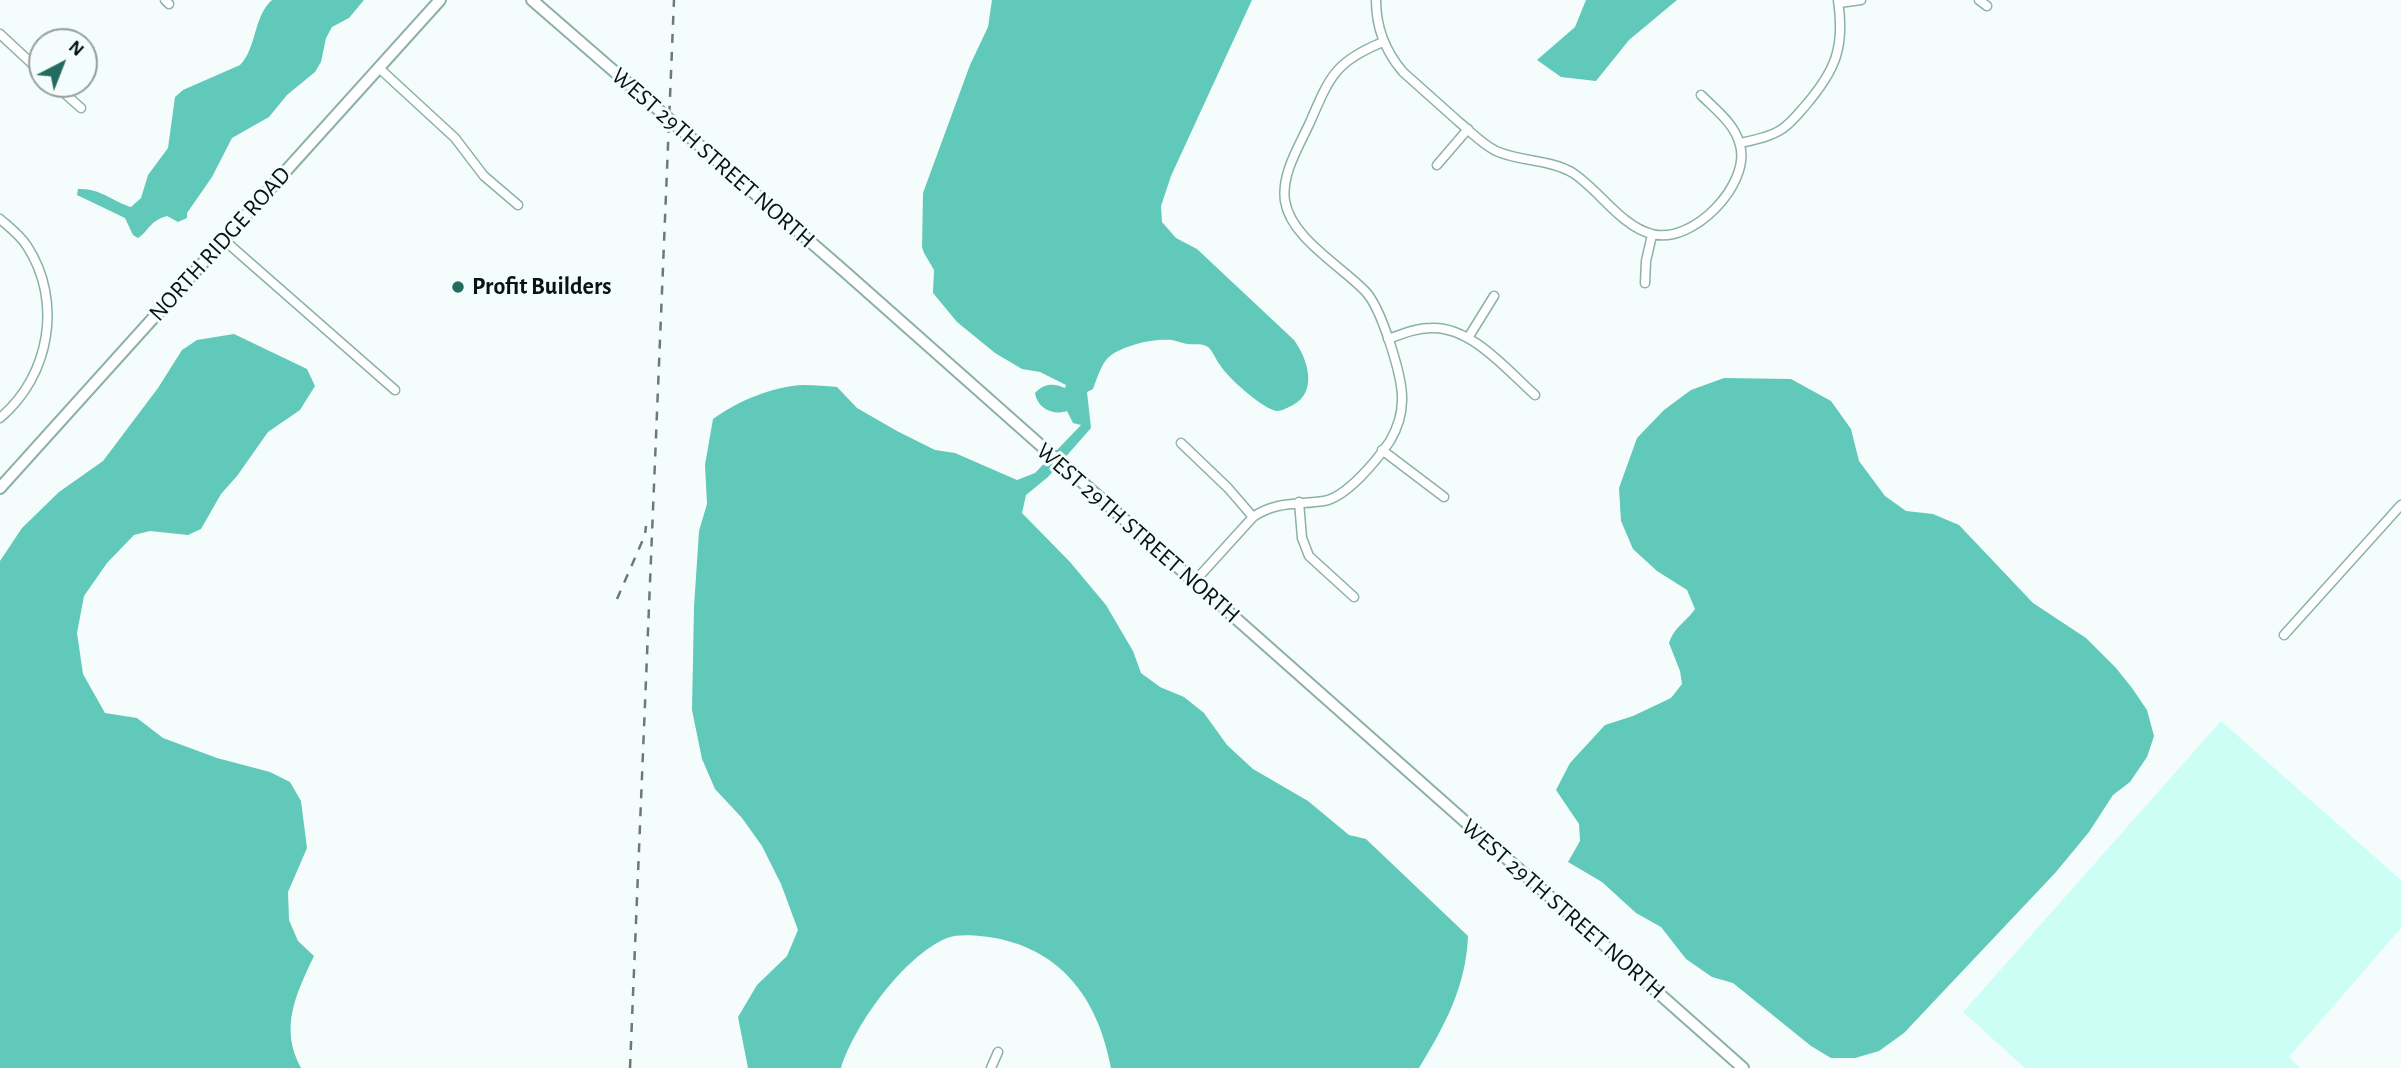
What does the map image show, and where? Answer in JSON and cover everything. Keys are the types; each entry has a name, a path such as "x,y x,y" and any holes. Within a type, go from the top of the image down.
{"main road":[{"name":"NORTH RIDGE ROAD","path":"0,488 440,0"},
{"name":"WEST 29TH STREET NORTH","path":"532,0 844,271 1743,1068"}],"street":[{"path":"1376,0 1376,13 1383,41 1394,61 1468,129 1495,150 1555,165 1570,172 1633,225 1652,234 1674,235 1686,232 1704,219 1738,177 1741,166 1740,144 1731,125 1702,95"},
{"path":"1740,144 1782,130 1822,86 1831,72 1840,44 1838,1 1861,0"},
{"path":"1979,0 1987,6"},
{"path":"0,34 28,60"},
{"path":"1194,582 1252,517 1272,506 1325,501 1344,492 1382,450 1396,428 1402,400 1399,375 1379,311 1366,292 1300,232 1288,213 1284,192 1289,169 1330,79 1344,62 1383,41"},
{"path":"379,68 455,138 484,176 518,205"},
{"path":"70,98 81,108"},
{"path":"1437,165 1468,129"},
{"path":"0,219 25,242 32,254 46,295 48,326 36,374 20,398 0,418"},
{"path":"1645,284 1646,261 1652,234"},
{"path":"224,240 395,390"},
{"path":"1468,338 1494,296"},
{"path":"1388,339 1419,329 1456,332 1468,338 1535,395"},
{"path":"1181,443 1228,488 1252,517"},
{"path":"1382,450 1444,497"},
{"path":"1299,502 1301,538 1309,556 1354,597"},
{"path":"2284,635 2401,505"},
{"path":"991,1068 998,1052"}],"shaded area":[{"path":"272,0 364,0 349,18 332,27 315,72 287,95 269,117 232,138 212,177 187,213 187,218 178,222 167,216 161,218 138,238 133,235 125,218 77,195 78,189 86,189 131,207 141,198 148,175 168,148 175,97 183,90 240,65 249,50 261,15"},
{"path":"992,0 1252,0 1171,176 1161,206 1162,222 1176,238 1197,249 1294,340 1306,365 1306,392 1293,405 1276,411 1260,403 1237,384 1206,346 1157,340 1123,349 1107,359 1093,389 1087,392 1091,428 1048,477 1026,495 1022,513 1070,562 1106,605 1133,651 1141,673 1160,687 1184,697 1204,713 1227,745 1253,769 1308,801 1349,835 1366,839 1468,936 1458,989 1419,1068 1111,1068 1098,1022 1087,1001 1059,967 1019,945 995,938 964,935 952,936 931,947 898,975 869,1012 841,1068 748,1068 738,1017 757,985 787,956 798,930 781,884 762,846 742,818 715,789 702,759 692,710 699,531 707,504 705,465 713,419 733,406 768,391 804,385 837,387 857,408 897,431 935,450 955,453 1017,480 1035,473 1081,425 1073,423 1067,411 1046,410 1036,398 1035,393 1042,387 1053,385 1065,388 1066,385 1040,372 1022,369 995,353 957,322 933,293 934,270 922,247 923,193 970,65 988,27"},
{"path":"1586,0 1677,0 1629,40 1596,81 1561,77 1537,60 1575,27"},
{"path":"234,334 307,369 315,386 300,410 268,432 221,494 201,529 188,535 150,531 134,535 107,563 84,596 77,633 83,674 105,713 137,718 163,738 217,758 270,772 290,782 301,801 307,848 288,892 289,920 298,941 314,956 292,1011 291,1039 301,1068 0,1068 0,561 22,528 59,492 103,461 158,388 182,350 197,340"},
{"path":"1724,378 1791,379 1831,401 1851,429 1859,461 1885,496 1906,511 1933,514 1959,525 2033,603 2086,638 2132,688 2147,710 2154,736 2147,757 2130,782 2113,795 2089,832 2056,872 1904,1033 1879,1051 1855,1058 1831,1058 1811,1046 1733,983 1712,977 1686,959 1661,927 1636,913 1602,882 1568,862 1580,841 1579,824 1556,790 1570,763 1605,725 1633,716 1671,698 1682,684 1669,643 1677,628 1695,609 1687,590 1657,571 1633,549 1621,521 1619,488 1637,438 1664,410 1691,390"},
{"path":"2221,721 2401,880 2401,928 2289,1057 2300,1068 2025,1068 1963,1012"}],"railway":[{"path":"630,1068 674,0"},
{"path":"617,599 645,535 646,526"}],"place":[{"name":"Profit Builders","path":"458,287"}]}
